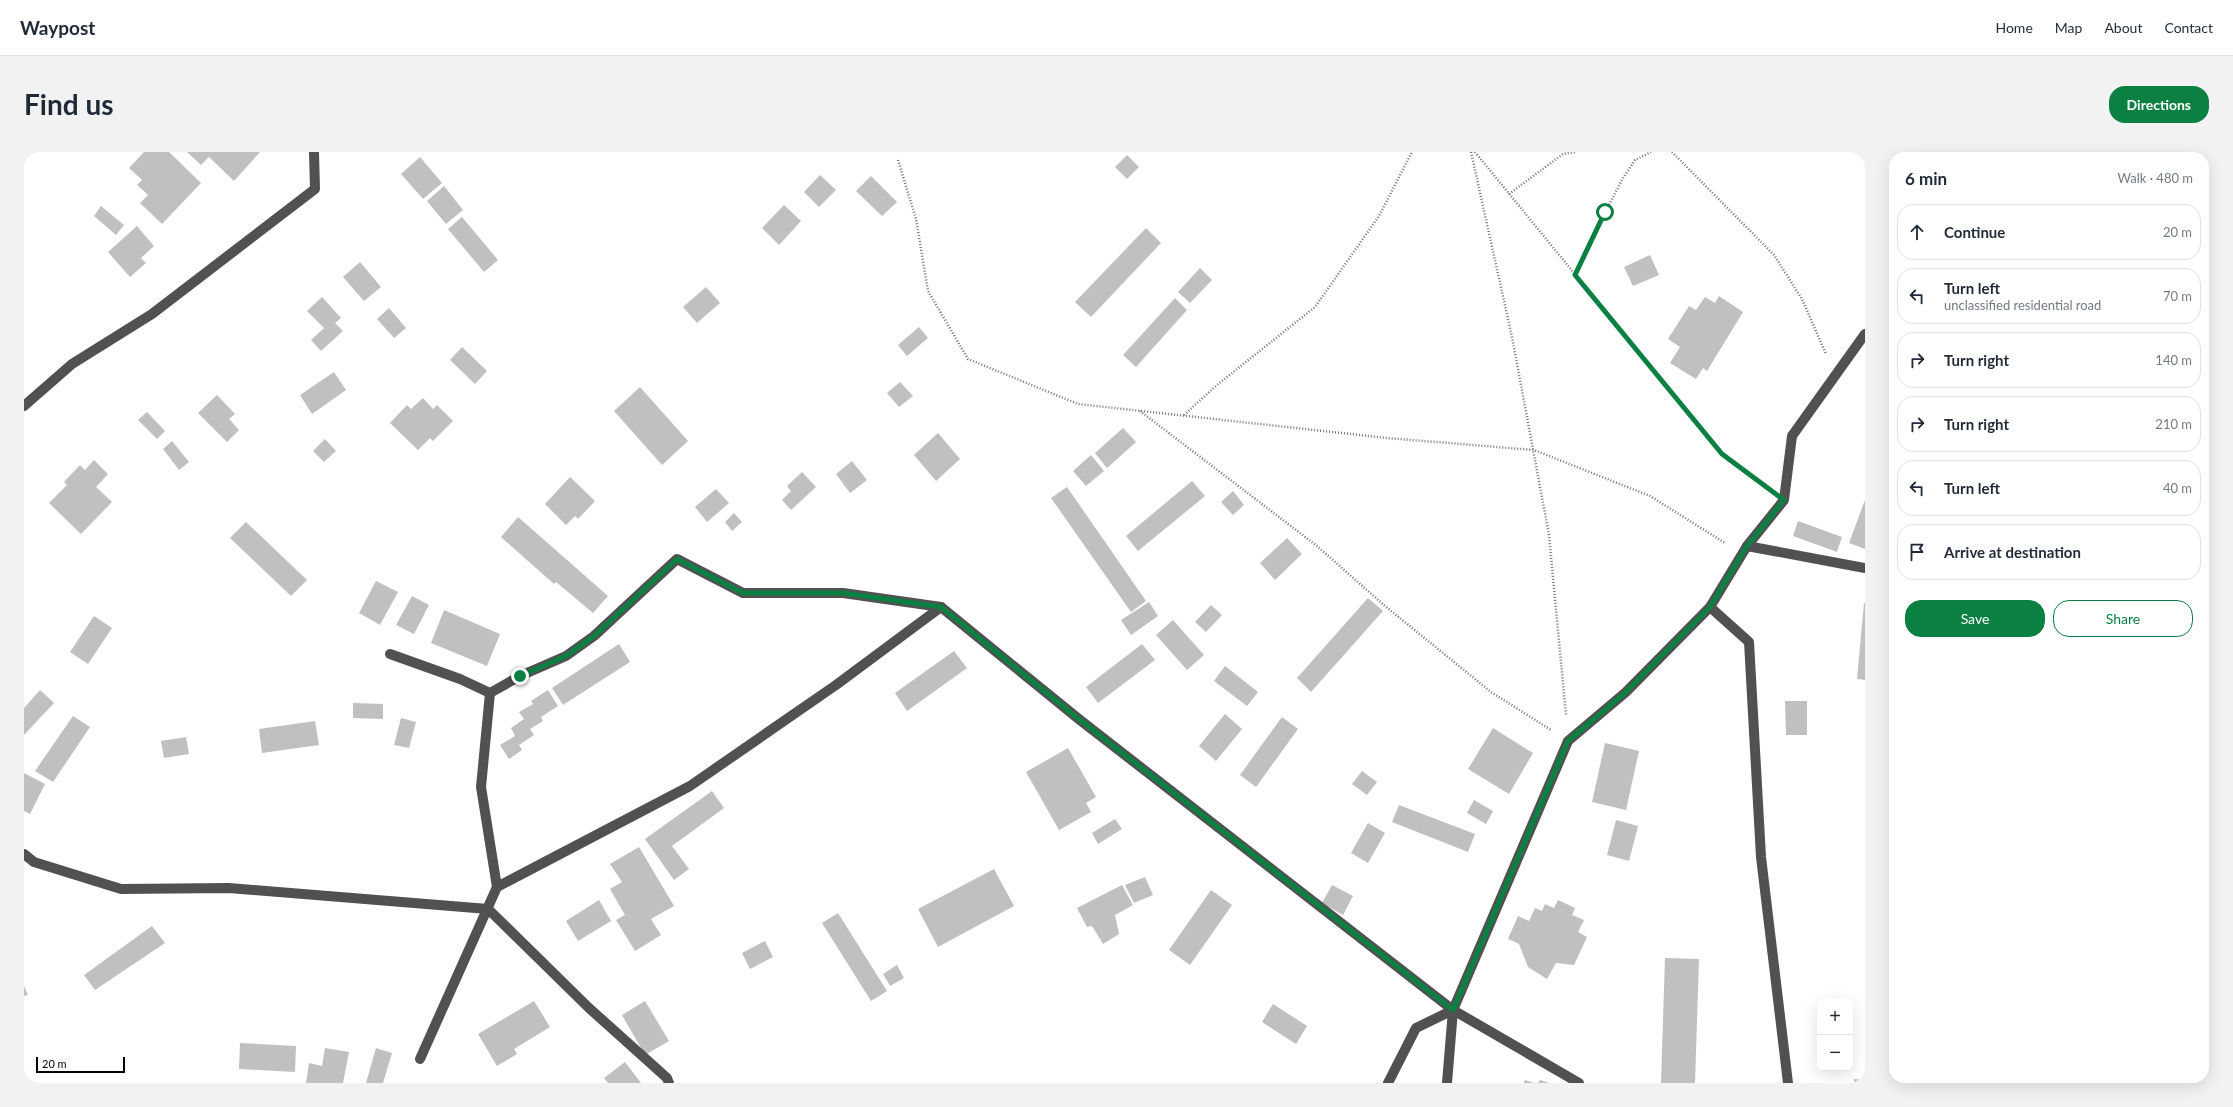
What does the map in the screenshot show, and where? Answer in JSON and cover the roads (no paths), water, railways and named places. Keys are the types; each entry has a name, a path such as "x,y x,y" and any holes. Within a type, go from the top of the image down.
{"street":[{"path":"24,406 72,364 152,314 315,189 314,152"},
{"path":"1447,1083 1453,1010 1568,741 1626,692 1710,607 1747,546 1784,500 1792,436 1865,334"},
{"path":"1747,546 1865,568"},
{"path":"490,693 520,676 566,656 594,636 677,559 743,593 843,593 941,607 1080,720 1453,1010 1578,1083"},
{"path":"497,887 690,786 836,685 941,607"},
{"path":"1710,607 1749,642 1761,856 1788,1083"},
{"path":"390,654 460,679 490,693"},
{"path":"420,1058 497,887 481,787 490,693"},
{"path":"24,854 34,862 121,889 229,888 488,909 589,1008 667,1078 669,1083"},
{"path":"1388,1083 1416,1028 1453,1010"}]}
